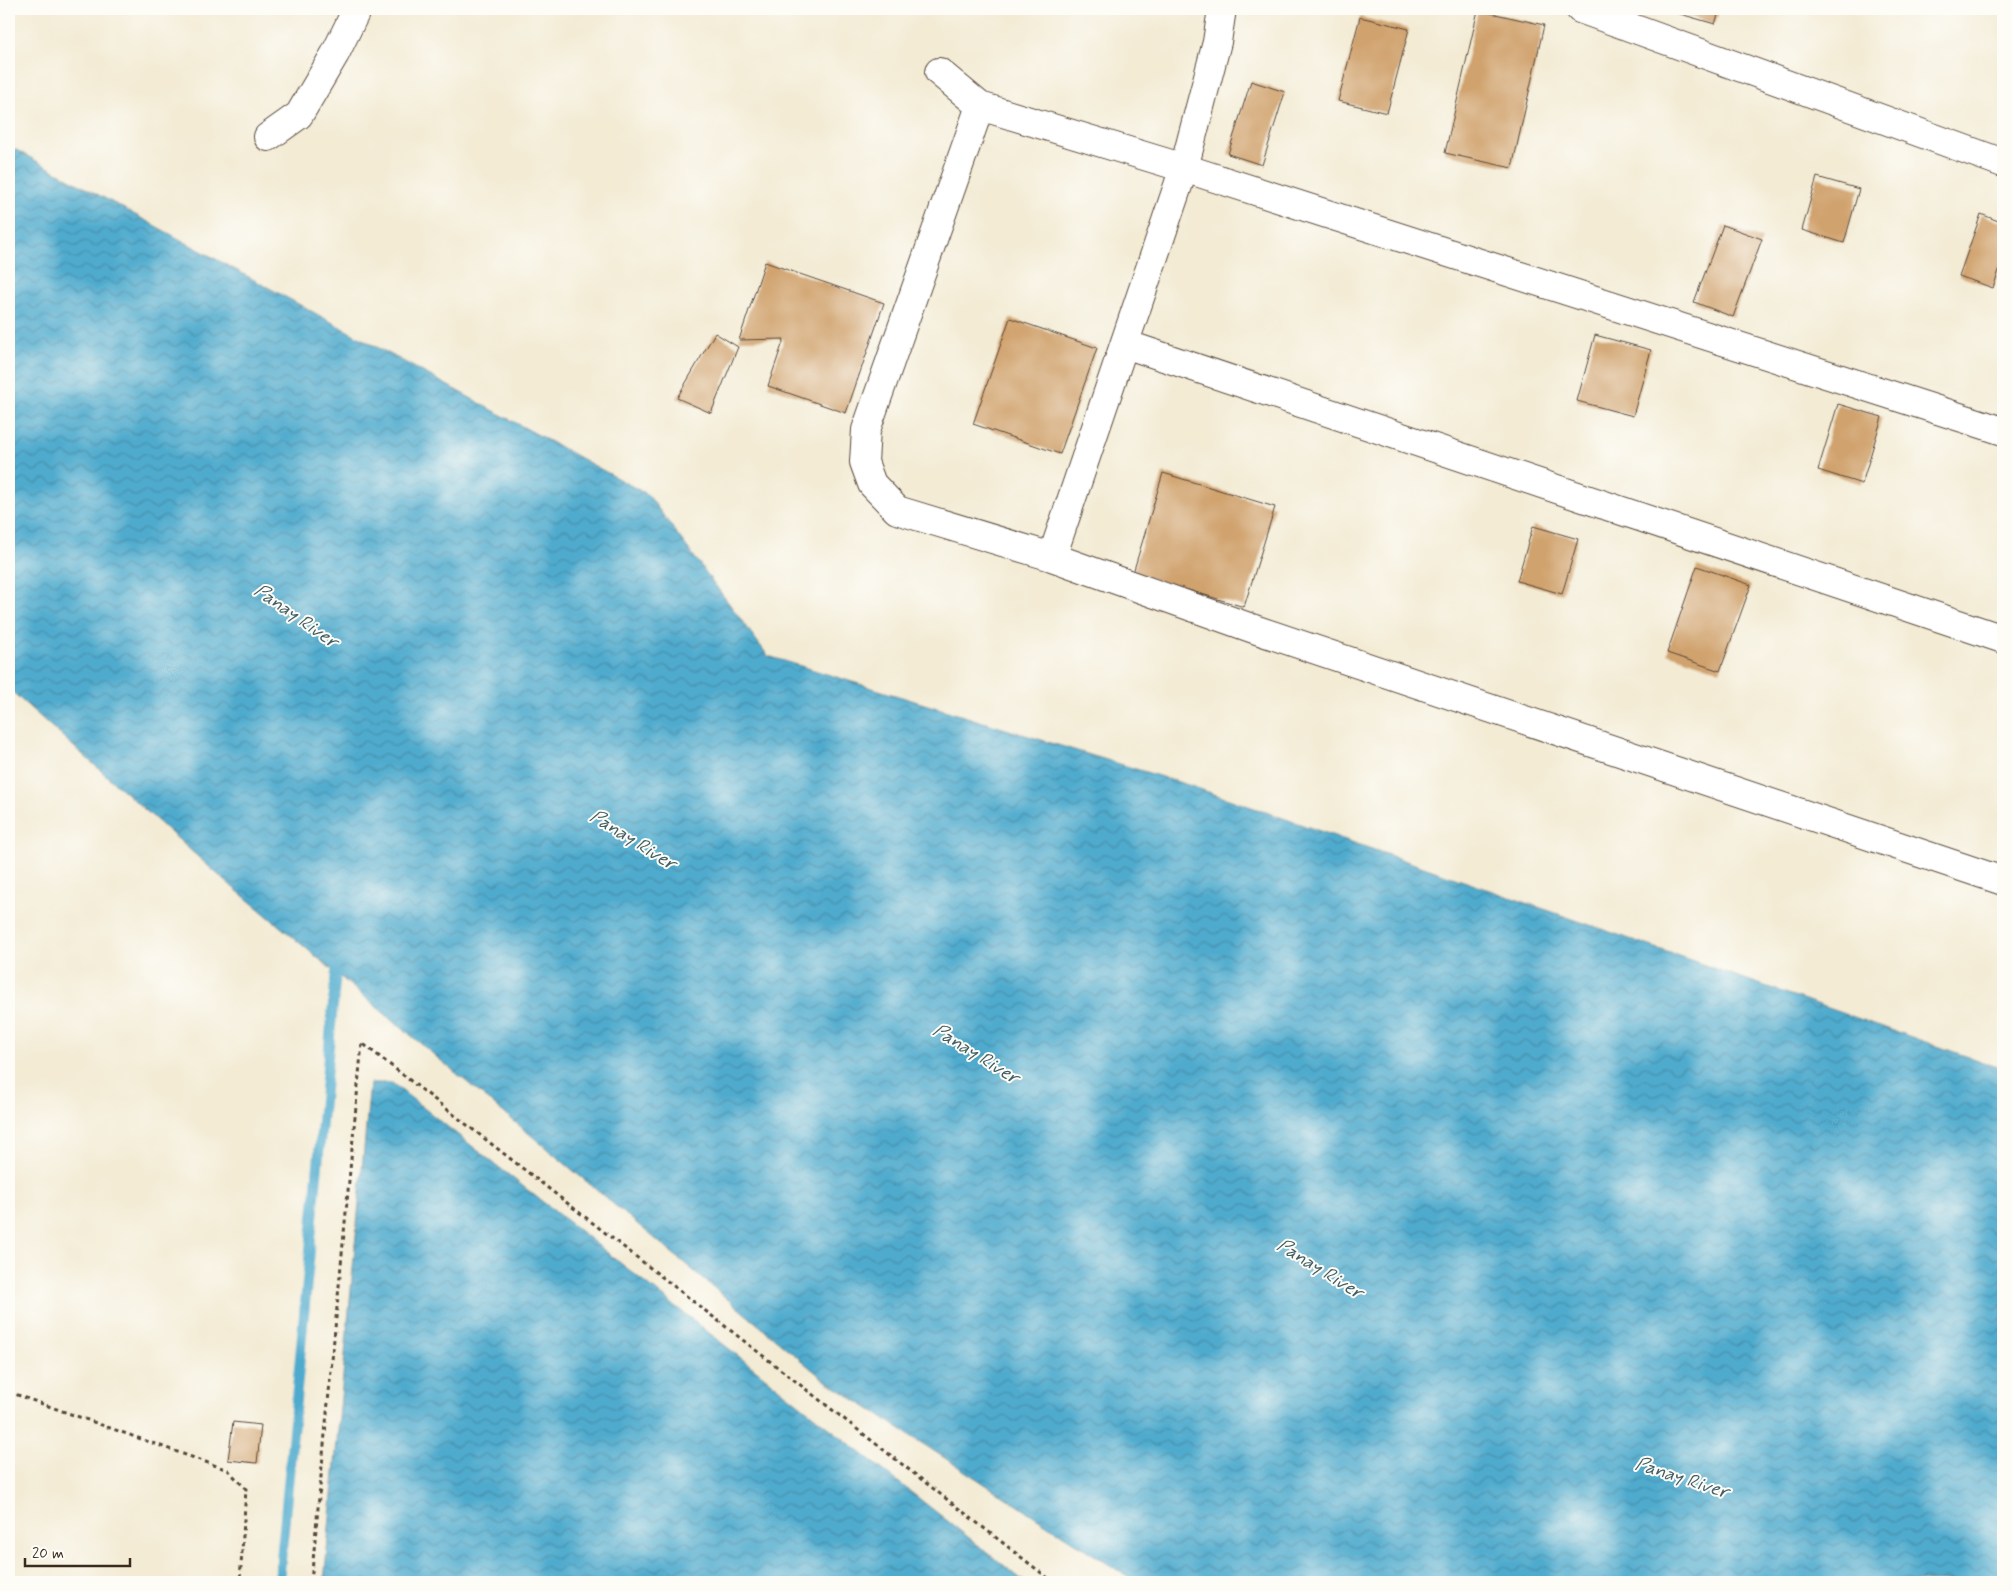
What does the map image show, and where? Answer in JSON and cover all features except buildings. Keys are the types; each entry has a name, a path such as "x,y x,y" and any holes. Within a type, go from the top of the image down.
{"street":[{"path":"268,137 299,115 335,54 357,9"},
{"path":"1052,557 1184,168 1217,42 1222,9"},
{"path":"1580,9 2003,163"},
{"path":"940,72 980,106 1184,168 2003,431"},
{"path":"980,106 866,430 864,462 872,484 897,510 1052,557 1254,629 2001,872"},
{"path":"1125,344 2003,639"}],"path":[{"path":"311,1582 362,1043 1053,1582"},
{"path":"9,1392 228,1470 246,1489 240,1582"}],"water":[{"name":"Panay River","path":"9,146 648,495 768,656 1188,785 2003,1069 2003,1582 1136,1582 826,1381 223,879 9,689"},
{"path":"370,1083 392,1083 1025,1582 324,1582"}],"waterway":[{"path":"279,1582 336,972"}]}
